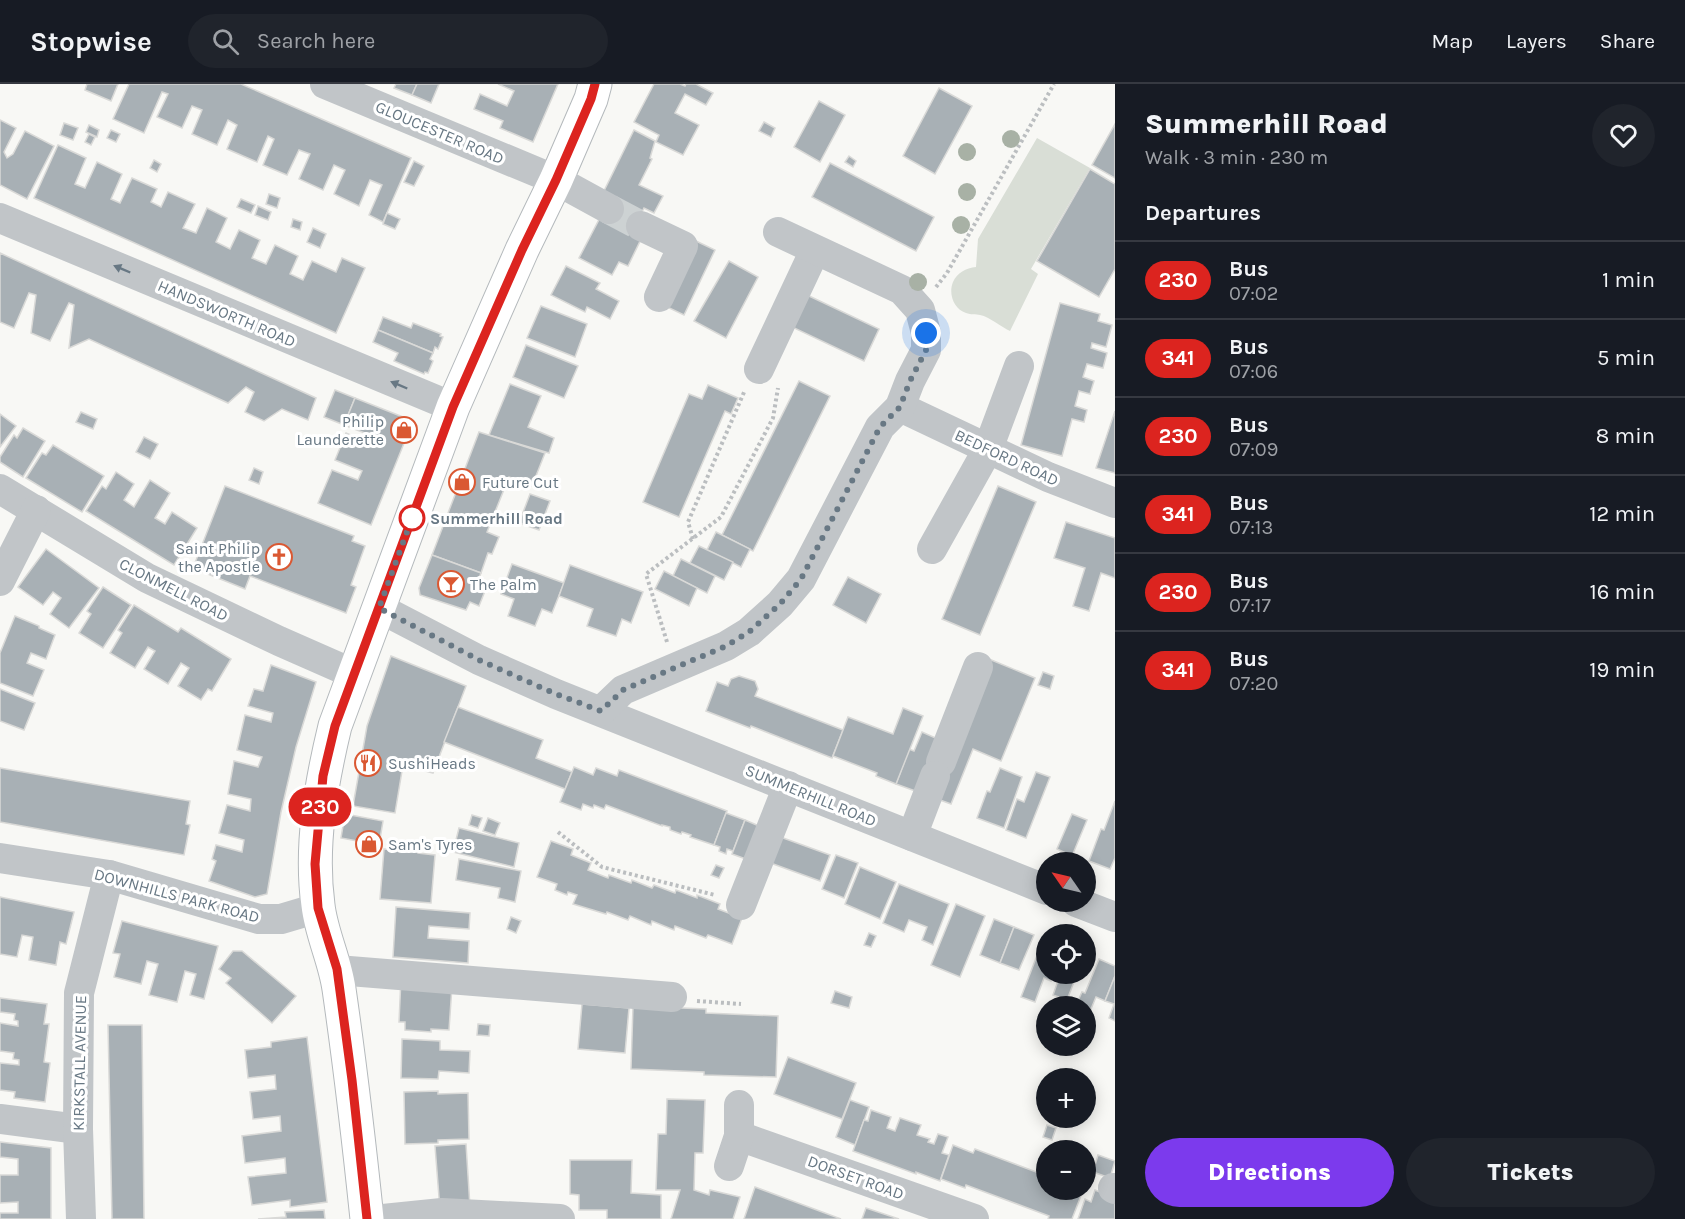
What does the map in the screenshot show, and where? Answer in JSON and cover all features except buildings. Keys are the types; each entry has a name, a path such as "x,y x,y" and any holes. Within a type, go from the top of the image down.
{"main road":[{"path":"367,1219 337,969 318,908 315,864 323,776 335,726 453,407 522,250 556,180 591,99 595,84"}],"street":[{"name":"GLOUCESTER ROAD","path":"325,84 556,180 609,209"},
{"name":"HANDSWORTH ROAD","path":"0,218 453,407"},
{"path":"641,226 683,246 659,297"},
{"path":"601,711 623,690 726,646 749,632 780,604 801,579 880,427 900,407 926,350 926,333 920,310 902,290 778,232"},
{"path":"759,369 815,250"},
{"path":"932,549 988,449 1019,366"},
{"name":"BEDFORD ROAD","path":"900,407 1048,477 1115,503"},
{"name":"CLONMELL ROAD","path":"0,489 147,578 354,674"},
{"path":"0,582 36,510"},
{"name":"SUMMERHILL ROAD","path":"379,608 479,660 556,694 1036,886"},
{"path":"912,836 978,668"},
{"path":"741,903 788,786"},
{"name":"DOWNHILLS PARK ROAD","path":"0,858 109,875 259,919 281,919 318,908"},
{"name":"KIRKSTALL AVENUE","path":"81,1219 78,1129 79,993 109,875"},
{"path":"1096,910 1115,917"},
{"path":"337,969 672,997"},
{"path":"729,1166 739,1136 739,1105"},
{"path":"0,1119 78,1129"},
{"name":"DORSET ROAD","path":"739,1136 974,1219"},
{"path":"383,1219 442,1213 560,1219"}],"path":[{"path":"920,310 947,273 1054,84"},
{"path":"675,667 646,574 693,539 721,517 773,418 779,382 759,369 742,394 688,522 693,539"},
{"path":"558,832 602,867 741,903"},
{"path":"672,997 676,1000 741,1004"}],"shaded area":[{"path":"1037,138 1090,168 1031,269 1038,274 1010,331 984,316 962,311 955,305 951,291 959,274 976,267 978,239"}],"tunnel":[{"path":"609,209 641,226"}],"bus line":[{"name":"230","path":"367,1219 337,969 318,908 315,864 323,776 335,726 453,407 522,250 556,180 591,99 595,84"}],"place":[{"name":"Philip Launderette","path":"404,430"},
{"name":"Future Cut","path":"462,482"},
{"name":"Summerhill Road","path":"412,518"},
{"name":"Saint Philip the Apostle","path":"279,557"},
{"name":"The Palm","path":"451,584"},
{"name":"SushiHeads","path":"368,763"},
{"name":"Sam's Tyres","path":"369,844"}],"route":[{"path":"412,518 415,510 379,608 479,660 601,711 623,690 726,646 749,632 780,604 801,579 880,427 900,407 926,350 926,333"}]}
